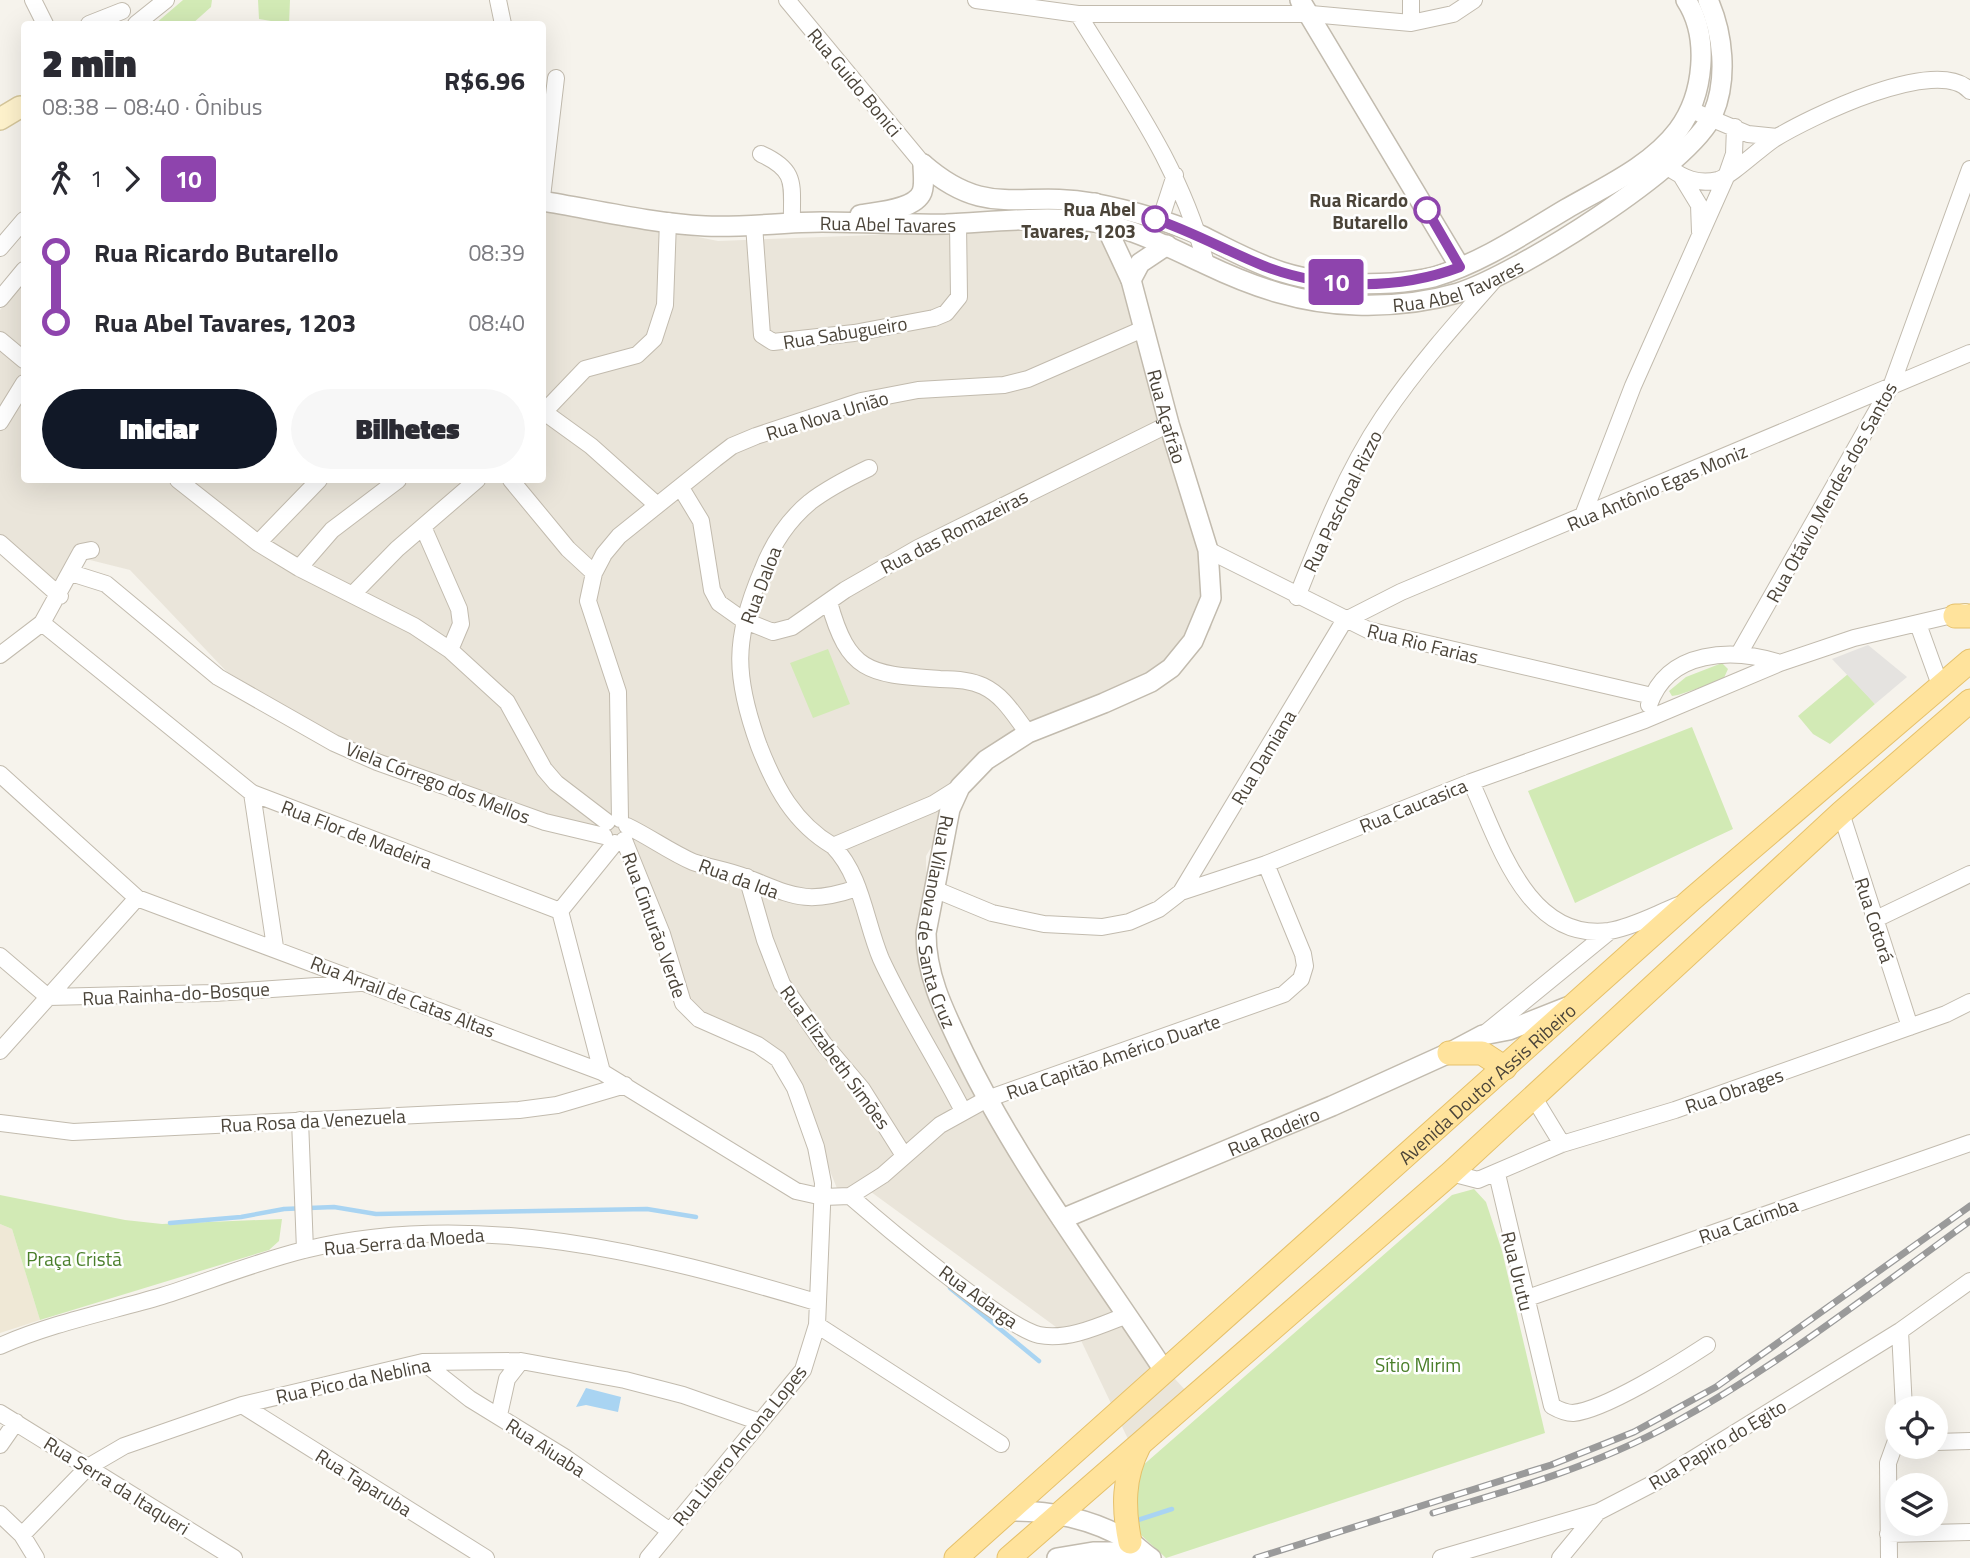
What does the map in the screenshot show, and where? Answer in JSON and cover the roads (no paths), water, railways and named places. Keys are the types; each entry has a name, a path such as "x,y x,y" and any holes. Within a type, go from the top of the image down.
{"main road":[{"path":"0,119 15,107"},
{"name":"Avenida Doutor Assis Ribeiro","path":"956,1558 1691,900 1970,661"},
{"path":"1009,1558 1056,1514 1451,1173 1841,813 1970,701"},
{"path":"1450,1053 1482,1053 1505,1068"},
{"path":"1165,1372 1187,1381 1217,1374"},
{"path":"1141,1550 1125,1491 1128,1473 1143,1439"}],"street":[{"path":"33,0 44,21"},
{"path":"140,21 166,0"},
{"path":"498,0 502,21"},
{"name":"Rua Guido Bonici","path":"787,0 923,164"},
{"path":"976,0 1078,14 1306,7 1411,23 1453,14 1474,0"},
{"path":"1410,0 1411,23"},
{"name":"Rua Abel Tavares","path":"923,164 944,183 975,197 1095,204 1160,221 1198,235 1274,270 1327,282 1412,281 1460,267 1513,242 1630,172 1669,140 1691,110 1700,72 1697,23 1686,0"},
{"path":"1708,0 1716,19 1721,54 1719,97 1713,117"},
{"path":"1306,7 1460,267"},
{"path":"97,21 122,12"},
{"path":"1078,14 1175,175 1206,264"},
{"path":"546,164 556,78"},
{"path":"1675,172 1699,182 1726,177 1745,159 1777,137 1848,103 1919,81 1938,79 1956,82 1970,91"},
{"path":"1691,110 1761,137 1777,137"},
{"name":"Rua Abel Tavares","path":"546,200 705,226 1053,219 1105,224 1167,245 1206,264 1287,296 1356,305 1438,298 1497,278 1675,172 1713,117"},
{"path":"1582,518 1633,386 1726,177 1734,154 1735,127"},
{"path":"761,154 788,169 792,178 792,223"},
{"path":"821,222 873,213 918,199 922,192 923,164"},
{"name":"Rua Otávio Mendes dos Santos","path":"1740,652 1892,384 1970,169"},
{"path":"1675,172 1699,205 1700,238"},
{"path":"1160,221 1175,175"},
{"name":"Rua Açafrão","path":"1095,204 1131,280 1169,424 1208,550"},
{"path":"546,410 585,369 637,355 654,339 661,327 665,305 668,221"},
{"name":"Rua Sabugueiro","path":"754,225 762,335 773,342 854,333 946,313 959,297 958,223"},
{"path":"0,248 21,224"},
{"path":"1131,280 1139,263 1167,245"},
{"path":"0,299 21,274"},
{"name":"Rua Paschoal Rizzo","path":"1297,597 1355,465 1382,418 1438,345 1497,278"},
{"name":"Rua Nova União","path":"594,573 619,536 732,446 861,401 910,391 1004,385 1028,379 1065,360 1143,329"},
{"path":"0,340 21,358"},
{"name":"Rua Antônio Egas Moniz","path":"1344,621 1401,592 1970,353"},
{"path":"0,422 21,388"},
{"path":"546,415 591,446 657,505"},
{"name":"Rua das Romazeiras","path":"743,620 763,630 783,630 918,548 1169,424"},
{"name":"Rua Daloa","path":"869,468 827,490 792,519 766,560 743,620 740,664 743,690 750,720 768,770 790,809 806,827 833,846 846,860 881,958 963,1111"},
{"path":"185,483 258,543 299,568 414,626 450,650 507,702 544,769 556,783 616,831 560,911 602,1072"},
{"path":"258,543 316,483"},
{"path":"299,568 332,530 394,483"},
{"path":"353,594 397,549 474,483"},
{"path":"513,483 568,549 594,573"},
{"path":"681,488 701,522 715,597 724,609 743,620"},
{"path":"424,528 459,609 461,624 450,650"},
{"path":"1,546 60,596"},
{"path":"0,655 42,623 60,596 81,552 91,550"},
{"name":"Rua Rio Farias","path":"1208,550 1344,621 1398,640 1652,696"},
{"name":"Rua Vilanova de Santa Cruz","path":"1165,1372 1062,1219 987,1099 930,974 926,933 950,809 960,787 986,760 1028,733 1104,704 1151,682 1171,668 1188,648 1205,618 1211,598 1208,550"},
{"name":"Viela Córrego dos Mellos","path":"71,573 106,584 218,677 334,743 377,762 545,822 616,831"},
{"name":"Rua Cinturão Verde","path":"594,573 588,601 591,617 618,692 616,831 659,925 683,1003 690,1013 758,1045 778,1059 787,1071 816,1147 823,1197"},
{"path":"829,602 837,632 848,652 861,664 890,675 953,679 982,686 1001,697 1028,733"},
{"name":"Rua Caucasica","path":"1181,892 1266,863 1471,782 1645,720 1780,663 1854,638 1965,614"},
{"name":"Rua Damiana","path":"1181,892 1344,621"},
{"name":"Rua Flor de Madeira","path":"42,623 252,793 560,911"},
{"path":"1918,624 1940,685"},
{"path":"1645,720 1659,681 1673,670 1696,660 1740,652 1780,663"},
{"name":"Rua Arrail de Catas Altas","path":"0,774 137,898 275,947 602,1072 796,1191 823,1197"},
{"path":"1471,782 1529,899 1541,911 1559,922 1595,932 1610,931 1691,900"},
{"path":"833,846 933,804 960,787"},
{"path":"252,793 275,947"},
{"name":"Rua Cotorá","path":"1841,813 1910,1027"},
{"name":"Rua da Ida","path":"616,831 693,862 747,877 798,898 824,897 857,888"},
{"name":"Rua Capitão Américo Duarte","path":"850,1196 883,1175 903,1154 963,1111 987,1099 1237,1013 1294,987 1305,967 1303,954 1266,863"},
{"path":"1876,919 1970,874"},
{"name":"Rua Elizabeth Simões","path":"747,877 765,940 782,985 824,1044 862,1089 903,1154"},
{"path":"934,889 992,913 1044,924 1080,927 1129,922 1159,909 1181,892"},
{"path":"0,1051 137,898"},
{"name":"Rua Rodeiro","path":"1062,1219 1450,1053 1483,1035 1610,931"},
{"path":"0,956 48,998"},
{"name":"Rua Rainha-do-Bosque","path":"48,998 214,993 367,982"},
{"name":"Rua Obrages","path":"1497,1174 1562,1144 1675,1110 1910,1027 1970,1002"},
{"name":"Rua Rodeiro","path":"1483,1035 1509,1030 1577,1003"},
{"name":"Rua Rosa da Venezuela","path":"0,1124 73,1132 300,1126 519,1111 557,1105 625,1085"},
{"path":"1534,1098 1562,1144"},
{"path":"300,1126 304,1244"},
{"name":"Rua Cacimba","path":"1525,1299 1970,1143"},
{"path":"1451,1173 1478,1180 1497,1174"},
{"name":"Rua Urutu","path":"1497,1174 1552,1406 1560,1410 1582,1411 1637,1387 1707,1345"},
{"path":"823,1197 850,1196"},
{"name":"Rua Adarga","path":"850,1196 968,1290 1027,1331 1050,1336 1069,1334 1128,1315"},
{"name":"Rua Libero Ancona Lopes","path":"648,1558 803,1370 817,1325 823,1197"},
{"name":"Rua Serra da Moeda","path":"0,1346 25,1335 162,1296 304,1244 423,1236 509,1234 705,1269 816,1302"},
{"name":"Rua Papiro do Egito","path":"1441,1558 1598,1512 1654,1483 1900,1331 1970,1281"},
{"path":"817,1325 1001,1444"},
{"path":"1900,1331 1903,1396"},
{"path":"499,1416 503,1389 521,1361"},
{"name":"Rua Pico da Neblina","path":"22,1535 88,1467 124,1447 242,1405 423,1363 521,1361 625,1380 683,1395 760,1422"},
{"name":"Rua Aiuaba","path":"423,1363 470,1399 670,1531"},
{"name":"Rua Taparuba","path":"242,1405 486,1558"},
{"name":"Rua Serra da Itaqueri","path":"0,1413 234,1558"},
{"path":"0,1445 16,1422"},
{"path":"1948,1442 1970,1441"},
{"path":"1008,1511 1056,1514 1082,1521 1141,1550"},
{"path":"1560,1558 1598,1512"},
{"path":"0,1514 22,1535 36,1558"},
{"path":"1948,1533 1970,1532"},
{"path":"1888,1536 1889,1558"},
{"path":"1057,1558 1093,1552 1141,1550"}],"water":[{"path":"586,1388 621,1397 618,1412 586,1405 576,1407"}],"waterway":[{"path":"170,1223 241,1217 284,1209 334,1207 376,1214 647,1209 696,1217"},
{"path":"950,1288 1039,1361"},
{"path":"1138,1520 1172,1509"}],"railway":[{"path":"1256,1558 1551,1465 1634,1432 1716,1387 1970,1206"},
{"path":"1433,1513 1585,1464 1672,1424 1787,1353 1970,1221"}],"place":[{"name":"Rua Ricardo Butarello","path":"1427,210"},
{"name":"Rua Abel Tavares, 1203","path":"1155,219"}],"park label":[{"name":"Praça Cristã","path":"74,1258"},
{"name":"Sítio Mirim","path":"1418,1364"}]}
